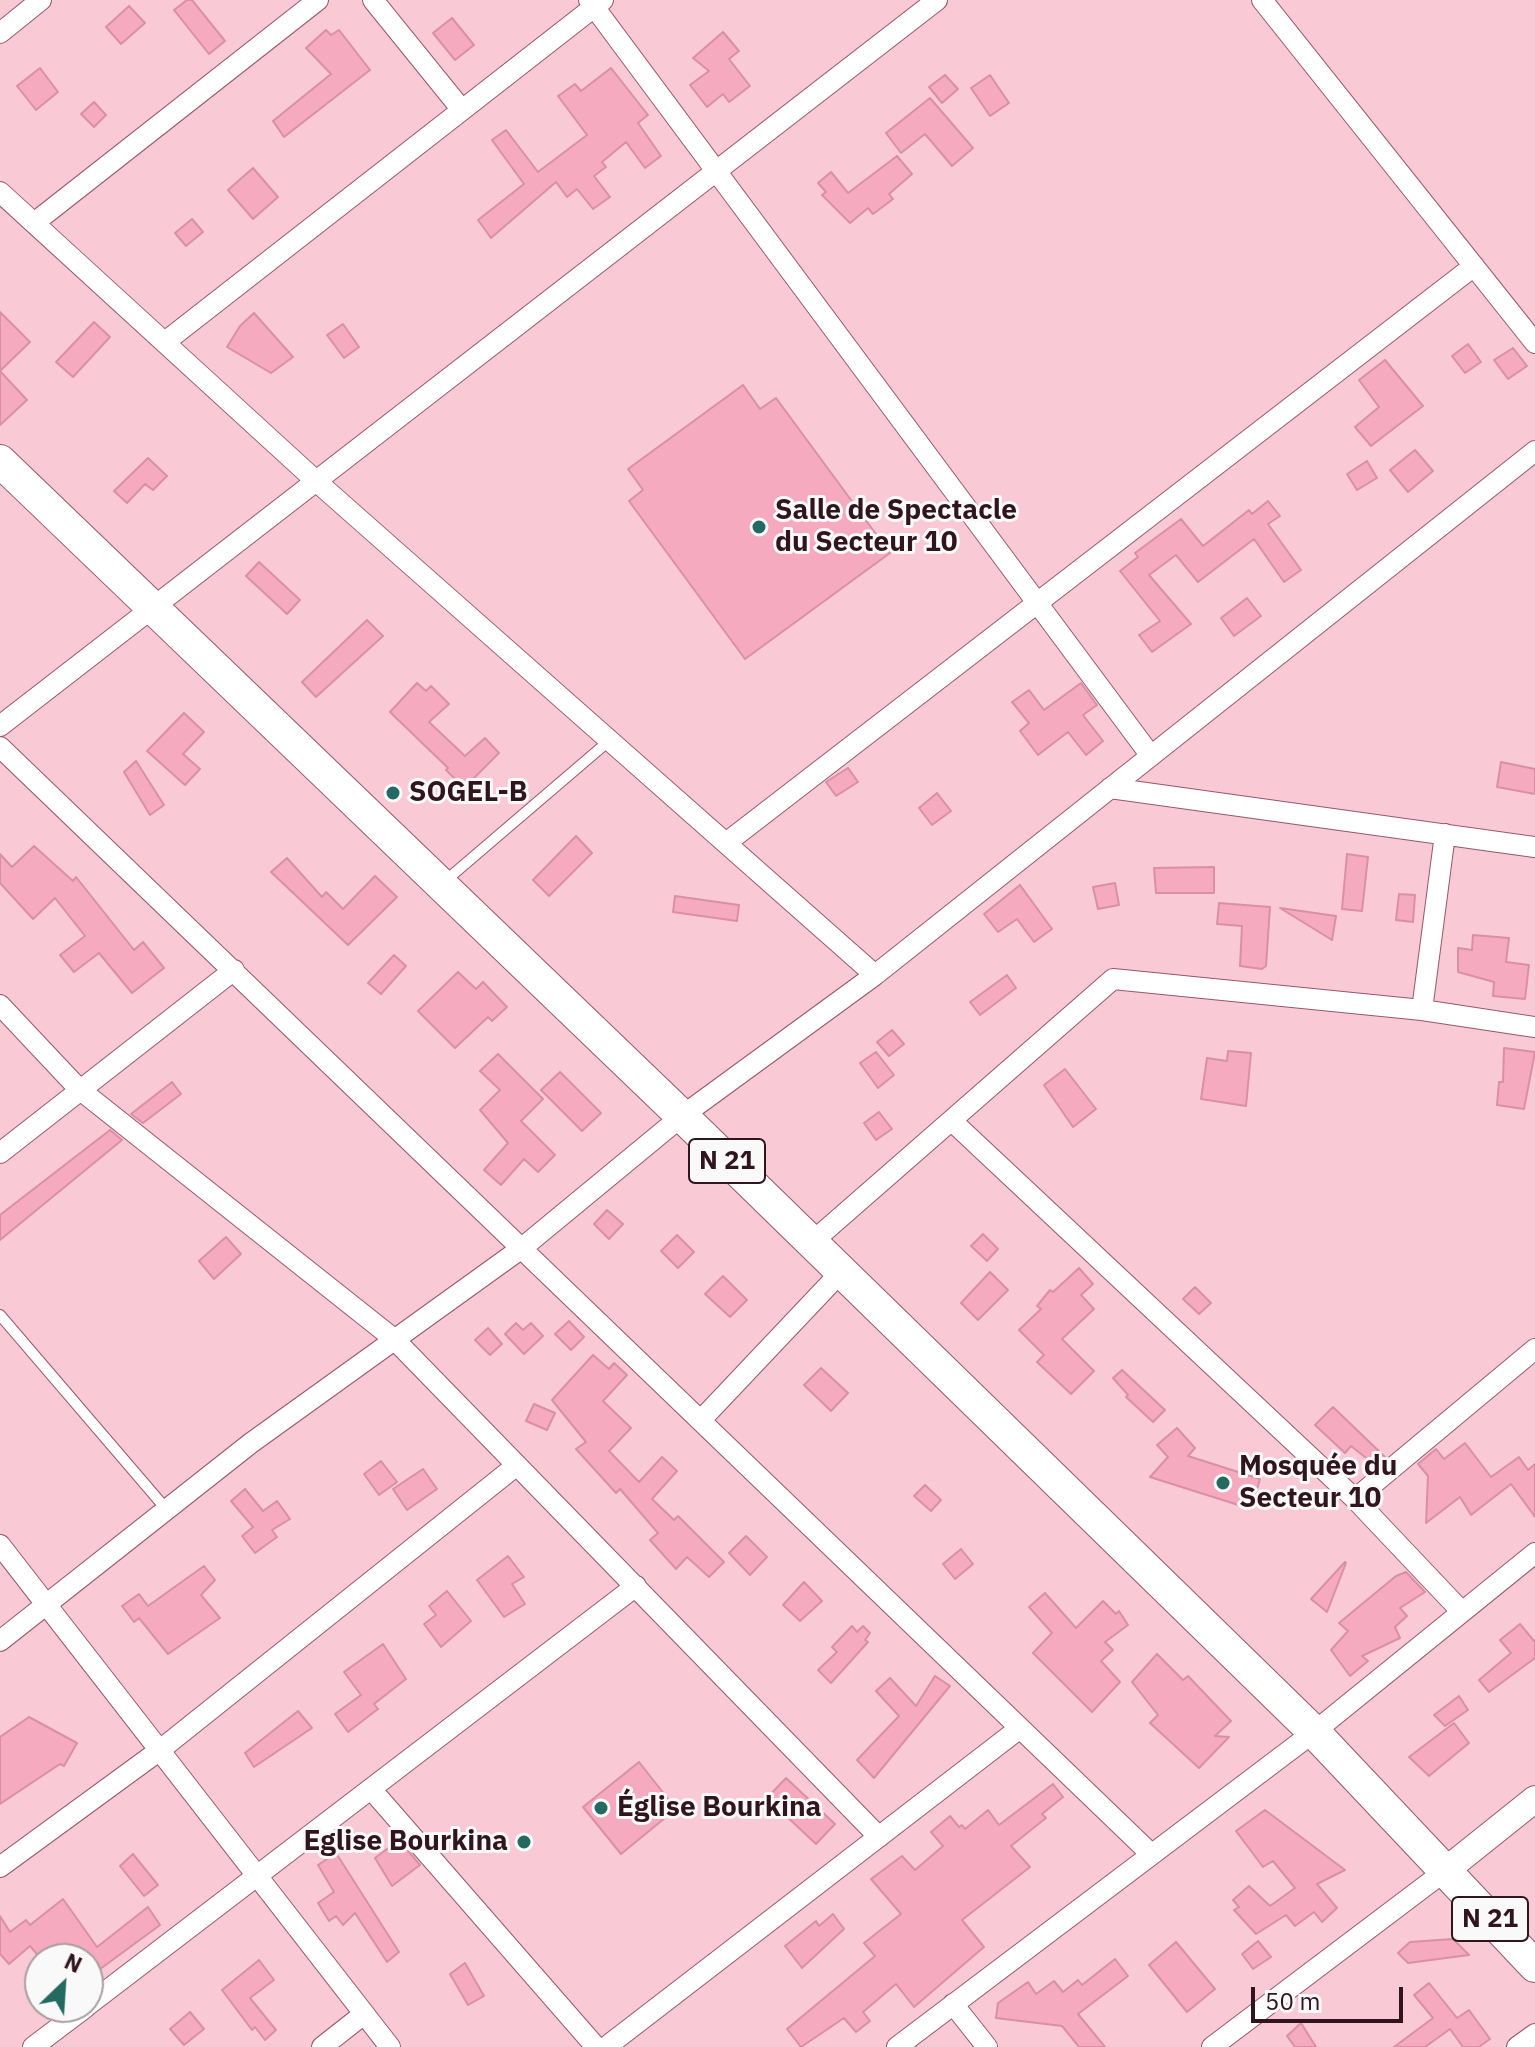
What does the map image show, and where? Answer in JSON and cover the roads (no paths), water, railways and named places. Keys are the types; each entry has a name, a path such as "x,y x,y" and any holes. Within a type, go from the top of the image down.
{"main road":[{"name":"N 21","path":"1,465 155,608 682,1116 1314,1732 1535,1966"}],"street":[{"path":"0,33 41,0"},
{"path":"34,223 318,0"},
{"path":"373,0 462,110"},
{"path":"0,726 937,0"},
{"path":"1262,0 1535,343"},
{"path":"165,342 596,2 717,171 1151,756"},
{"path":"0,192 316,481 875,975"},
{"path":"726,843 1474,266"},
{"path":"0,1641 394,1339 522,1248 682,1116 875,975 1535,451"},
{"path":"0,747 1150,1853"},
{"path":"1110,788 1535,847"},
{"path":"1422,1010 1445,834"},
{"path":"0,1153 234,970"},
{"path":"811,1243 1113,979 1422,1010 1535,1027"},
{"path":"0,1005 79,1089 394,1339 879,1837"},
{"path":"953,1122 1355,1499 1462,1612"},
{"path":"701,1420 841,1272"},
{"path":"1355,1499 1535,1349"},
{"path":"0,1867 160,1750 517,1465"},
{"path":"0,1545 390,2047"},
{"path":"897,2047 1314,1732 1535,1553"},
{"path":"104,1993 636,1586"},
{"path":"606,2047 1020,1728"},
{"path":"371,1789 596,2047"},
{"path":"1212,2047 1535,1799"},
{"path":"953,2004 987,2047"},
{"path":"322,2047 364,2014"},
{"path":"33,2047 65,2023"},
{"path":"1517,2047 1535,2034"}],"lane":[{"path":"441,884 610,740"},
{"path":"0,1315 167,1510"}],"place":[{"name":"Salle de Spectacle du Secteur 10","path":"759,527"},
{"name":"SOGEL-B","path":"393,793"},
{"name":"Mosquée du Secteur 10","path":"1223,1483"},
{"name":"Église Bourkina","path":"601,1808"},
{"name":"Eglise Bourkina","path":"524,1842"}]}
